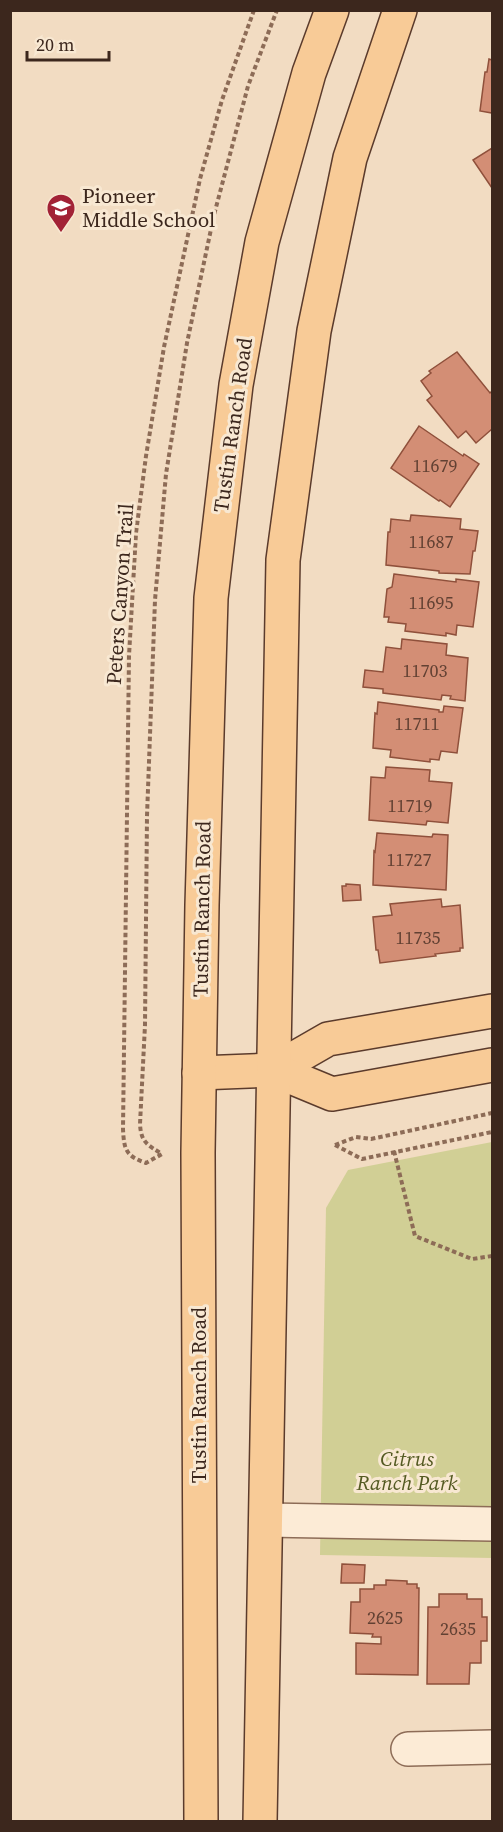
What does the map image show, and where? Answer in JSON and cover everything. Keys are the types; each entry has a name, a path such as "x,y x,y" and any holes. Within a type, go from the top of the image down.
{"main road":[{"name":"Tustin Ranch Road","path":"201,1821 198,1153 211,598 235,397 262,242 309,73 332,10"},
{"path":"260,1821 283,560 314,331 350,158 400,10"},
{"path":"274,1070 328,1040 492,1011"},
{"path":"199,1073 274,1070 332,1094 492,1065"}],"street":[{"path":"266,1520 492,1524"},
{"path":"408,1749 492,1747"}],"path":[{"name":"Peters Canyon Trail","path":"254,10 222,100 198,190 164,347 136,533 129,656 123,1130 124,1147 132,1158 146,1163 162,1154 140,1137 140,1124 145,1025 147,816 155,600 166,474 187,344 214,215 248,86 277,10"},
{"path":"492,1113 371,1139 356,1137 335,1145 362,1159 492,1132"},
{"path":"394,1151 415,1236 472,1259 492,1256"}],"green space":[{"name":"Citrus Ranch Park","path":"492,1142 492,1558 320,1555 326,1208 348,1170"}],"building":[{"path":"489,59 492,60 492,113 480,111"},
{"path":"492,148 492,188 473,160"},
{"path":"457,352 490,393 492,391 492,429 476,443 466,431 458,438 427,400 432,396 421,381 431,373 429,371"},
{"path":"419,426 463,456 464,454 479,464 450,507 391,468"},
{"path":"411,515 461,519 460,529 478,531 470,574 439,573 439,571 386,565 391,519 410,521"},
{"path":"394,574 456,582 456,579 479,582 473,627 457,625 456,635 446,633 446,636 405,631 406,624 388,622 389,617 384,617 387,589 392,587"},
{"path":"402,639 447,644 446,655 468,658 465,701 450,699 451,696 442,695 441,700 383,693 383,689 363,687 365,670 383,672 386,647 401,649"},
{"path":"378,702 439,710 439,712 443,712 444,706 463,708 457,753 441,751 439,760 430,759 430,762 390,757 391,750 373,748"},
{"path":"386,767 430,770 429,781 452,783 448,823 427,821 426,825 369,820 371,777 385,778"},
{"path":"377,833 432,837 433,834 448,835 446,890 373,885"},
{"path":"360,885 361,900 343,901 342,886"},
{"path":"441,899 442,907 460,905 463,948 460,948 460,951 435,954 436,956 380,963 378,950 376,950 373,917 392,915 390,904"},
{"path":"342,1564 365,1565 364,1583 341,1583"},
{"path":"386,1580 407,1581 407,1584 417,1584 419,1588 418,1675 356,1674 356,1643 381,1644 381,1637 372,1637 373,1634 350,1633 351,1602 360,1602 360,1589 374,1589 374,1585 386,1585"},
{"path":"439,1594 467,1594 467,1599 482,1599 482,1617 487,1617 487,1641 481,1641 481,1663 470,1663 469,1684 427,1684 428,1607 439,1607"}],"place":[{"name":"Pioneer Middle School","path":"61,234"}]}
